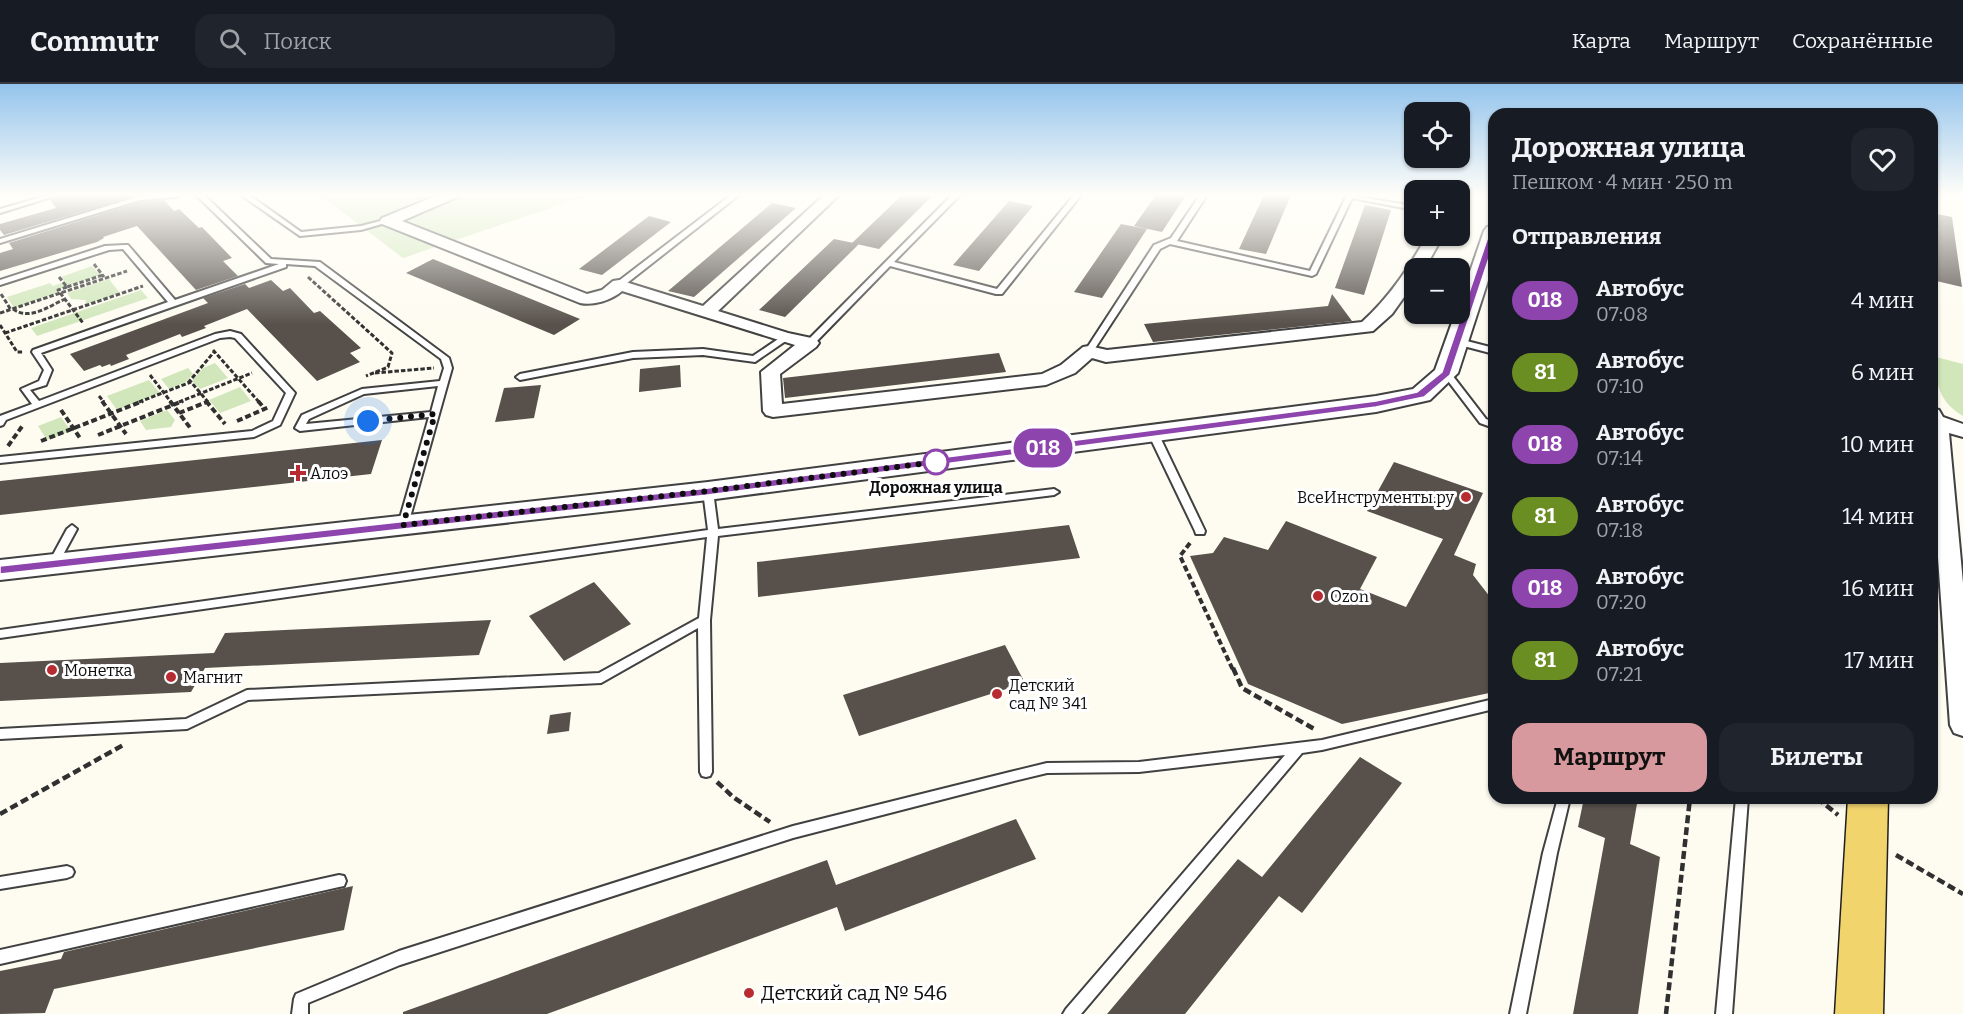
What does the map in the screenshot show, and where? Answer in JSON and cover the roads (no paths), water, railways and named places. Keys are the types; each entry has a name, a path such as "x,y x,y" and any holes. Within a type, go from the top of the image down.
{"main road":[{"path":"1859,1014 1867,816"}],"street":[{"path":"432,238 586,299 608,294 620,285 784,338 810,344"},
{"path":"707,312 786,238"},
{"path":"0,570 708,491 1376,404 1421,395 1446,373 1459,342 1488,250"},
{"path":"810,344 770,372 773,411 1046,379 1068,369 1089,351 1106,356 1367,327 1386,310 1404,286"},
{"path":"1938,425 1963,431"},
{"path":"1938,456 1963,725"}],"lane":[{"path":"245,238 269,261 317,264 445,358 447,366 444,383 403,525"},
{"path":"620,285 680,238"},
{"path":"810,344 913,238"},
{"path":"888,263 999,292 1042,238"},
{"path":"1089,351 1157,247 1175,238"},
{"path":"1169,242 1312,274 1329,238"},
{"path":"0,283 108,248 124,247 173,303"},
{"path":"37,405 25,389 43,383 48,370 36,352 291,262"},
{"path":"0,423 3,418 205,341 230,334 238,336 291,393 277,423 254,434 0,460"},
{"path":"520,377 633,355 703,352 755,360 784,338"},
{"path":"1459,342 1488,349"},
{"path":"1446,373 1483,421 1488,423"},
{"path":"435,414 300,428 305,417 362,392 444,383"},
{"path":"1153,433 1200,531"},
{"path":"706,772 704,620 713,533 708,491"},
{"path":"0,634 713,533 1054,492"},
{"path":"53,564 72,529"},
{"path":"0,734 187,724 247,695 601,678 704,620"},
{"path":"300,1014 301,999 399,958 793,832 1047,768 1139,767 1298,748 1336,742 1488,706"},
{"path":"1071,1014 1298,748"},
{"path":"1518,1014 1550,853 1562,804"},
{"path":"1724,1014 1742,804"},
{"path":"0,883 67,872"},
{"path":"0,957 339,881"}],"place":[{"name":"Дорожная улица","path":"936,462"},
{"name":"Алоэ","path":"298,473"},
{"name":"ВсеИнструменты.ру","path":"1466,497"},
{"name":"Ozon","path":"1318,596"},
{"name":"Монетка","path":"52,670"},
{"name":"Магнит","path":"171,677"},
{"name":"Детский сад № 341","path":"997,694"},
{"name":"Детский сад № 546","path":"749,993"}]}
